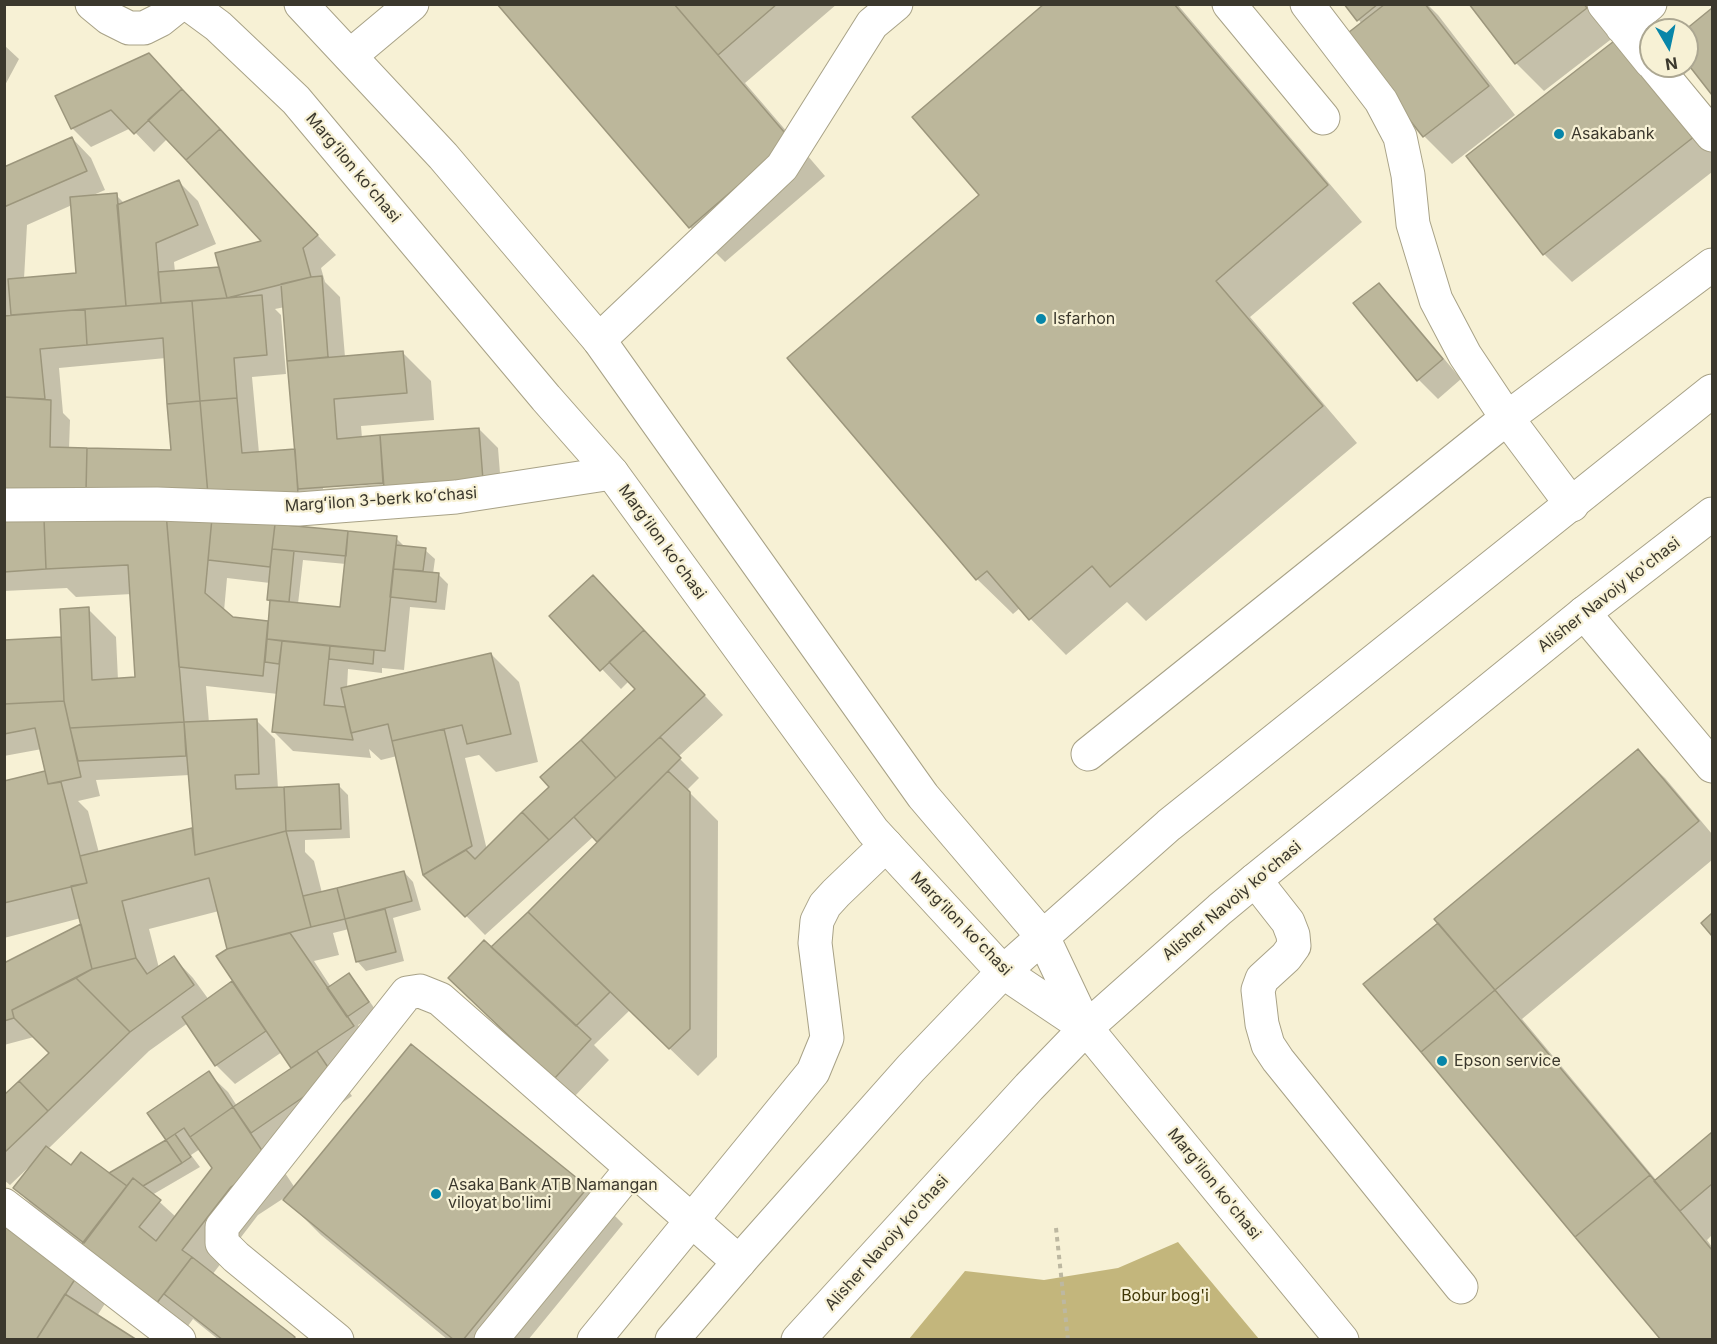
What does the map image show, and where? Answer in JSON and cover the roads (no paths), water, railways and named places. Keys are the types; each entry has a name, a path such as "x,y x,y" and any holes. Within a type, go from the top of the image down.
{"main road":[{"path":"92,4 110,18 129,28 144,28 160,20 180,4"},
{"name":"Margʻilon koʻchasi","path":"188,4 218,26 296,100 546,398 612,473 873,831 1003,972 1086,1028"},
{"path":"301,4 443,156 599,340 924,796 1043,937 1086,1028"},
{"path":"350,56 412,4"},
{"path":"599,340 782,167 872,24 896,4"},
{"path":"1229,4 1323,118"},
{"path":"1307,4 1381,101 1400,137 1408,175 1413,224 1436,300 1465,355 1507,418 1572,505"},
{"path":"1639,47 1613,16 1650,4"},
{"path":"1665,78 1713,135"},
{"path":"1088,754 1507,418 1713,265"},
{"path":"672,1340 911,1068 1003,972 1169,825 1713,392"},
{"name":"Margʻilon 3-berk koʻchasi","path":"4,505 157,504 299,509 456,497 612,473"},
{"name":"Alisher Navoiy ko'chasi","path":"798,1340 1029,1087 1086,1028 1255,880 1584,613 1713,514"},
{"path":"1584,613 1713,766"},
{"path":"594,1340 813,1072 827,1038 814,944 817,921 825,905 886,845"},
{"path":"1255,880 1288,922 1294,946 1286,957 1262,979 1258,990 1262,1024 1269,1045 1278,1060 1461,1287"},
{"path":"337,1340 236,1257 222,1243 222,1227 407,993 420,991 440,999 740,1262"},
{"name":"Marg'ilon ko'chasi","path":"1086,1028 1342,1340"},
{"path":"491,1340 632,1168"},
{"path":"4,1205 179,1340"}],"place":[{"name":"Asakabank","path":"1559,134"},
{"name":"Isfarhon","path":"1041,319"},
{"name":"Epson service","path":"1442,1061"},
{"name":"Asaka Bank ATB Namangan viloyat bo'limi","path":"436,1194"}],"park label":[{"name":"Bobur bog'i","path":"1165,1296"}]}
